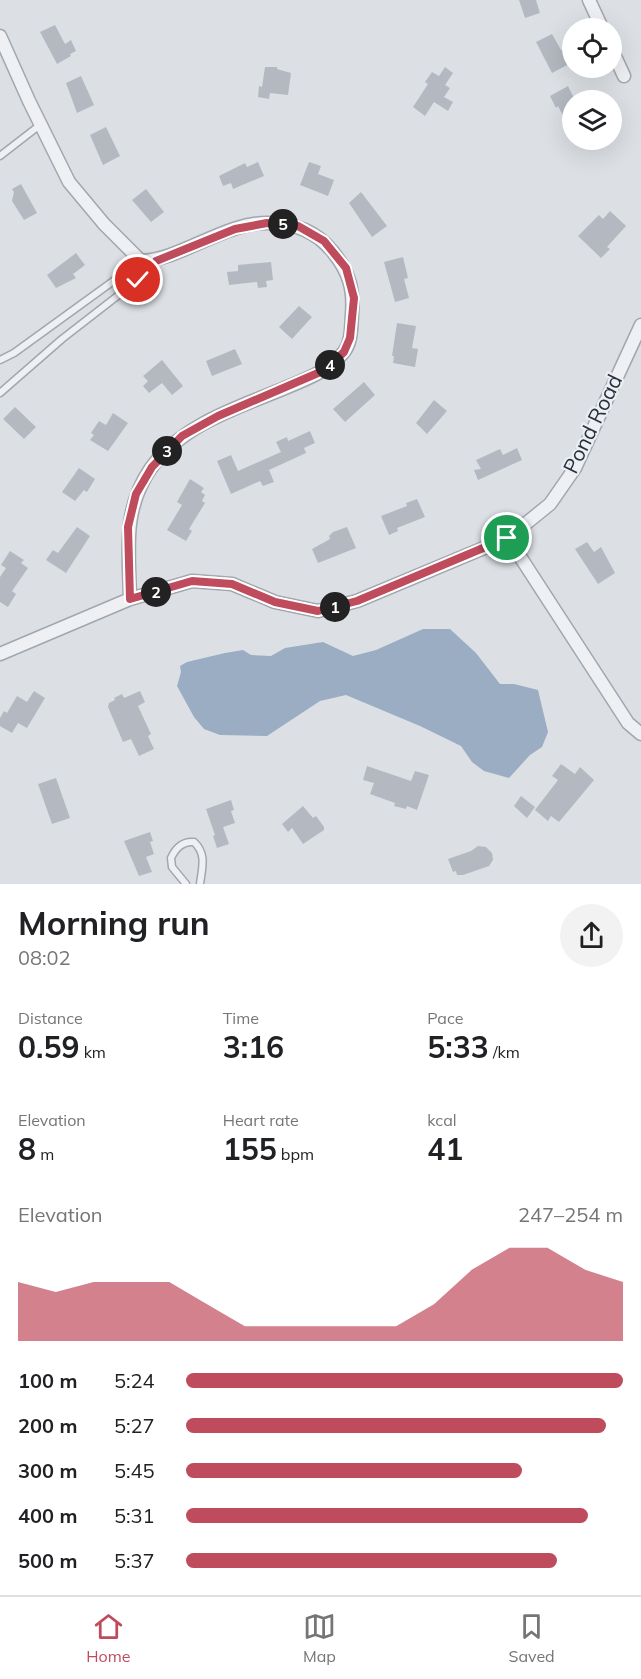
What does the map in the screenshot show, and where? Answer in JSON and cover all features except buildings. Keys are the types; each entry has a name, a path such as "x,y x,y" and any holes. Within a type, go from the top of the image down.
{"street":[{"path":"589,0 597,18"},
{"path":"0,36 69,182 104,224 141,261 156,261 235,229 267,223 298,226 324,241 346,268 354,298 350,338 344,352 325,370 218,416 182,436 152,467 136,494 128,527 130,599"},
{"path":"622,72 624,76"},
{"name":"Pond Road","path":"0,654 130,599 192,581 232,584 275,602 318,611 357,601 507,538 550,504 575,468 641,325"},
{"path":"507,538 628,723 641,734"}],"lane":[{"path":"0,156 41,125"},
{"path":"0,360 14,353 141,261"},
{"path":"0,393 62,339 138,280 156,261"},
{"path":"186,884 172,867 171,858 179,846 186,842 194,842 201,849 203,860 200,884"}],"water":[{"path":"423,629 450,629 476,653 500,684 514,684 538,690 548,732 542,747 530,755 509,778 484,771 472,762 461,746 346,695 320,701 267,736 220,735 204,729 194,717 177,686 181,672 180,666 187,662 225,653 243,650 251,655 271,656 285,648 323,642 353,656 376,650"}],"route":[{"path":"138,280 156,261 189,246 235,229 267,223 298,226 324,241 346,268 354,298 350,338 344,352 325,370 218,416 182,436 152,467 136,494 128,527 130,599 192,581 232,584 275,602 318,611 357,601 507,538"}]}
